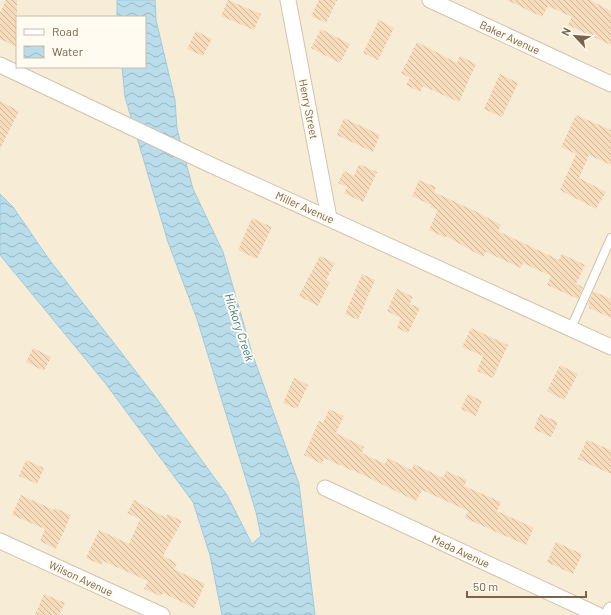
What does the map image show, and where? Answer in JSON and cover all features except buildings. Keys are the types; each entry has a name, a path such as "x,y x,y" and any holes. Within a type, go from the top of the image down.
{"street":[{"name":"Henry Street","path":"288,0 329,218"},
{"name":"Baker Avenue","path":"430,0 611,84"},
{"name":"Miller Avenue","path":"0,65 211,165 611,347"},
{"name":"Meda Avenue","path":"324,488 598,615"},
{"name":"Wilson Avenue","path":"0,541 162,615"},
{"path":"609,615 611,610"}],"lane":[{"path":"571,328 611,238"}],"shaded area":[{"path":"0,0 611,0 611,615 0,615"}],"water":[{"name":"Hickory Creek","path":"117,0 155,0 156,20 175,100 177,129 193,189 223,252 252,353 299,484 315,615 222,615 210,555 193,502 106,384 0,255 0,194 13,207 48,258 154,395 227,495 252,544 261,536 256,512 197,319 168,242 125,97 122,68 146,68 146,16 117,16"}]}
